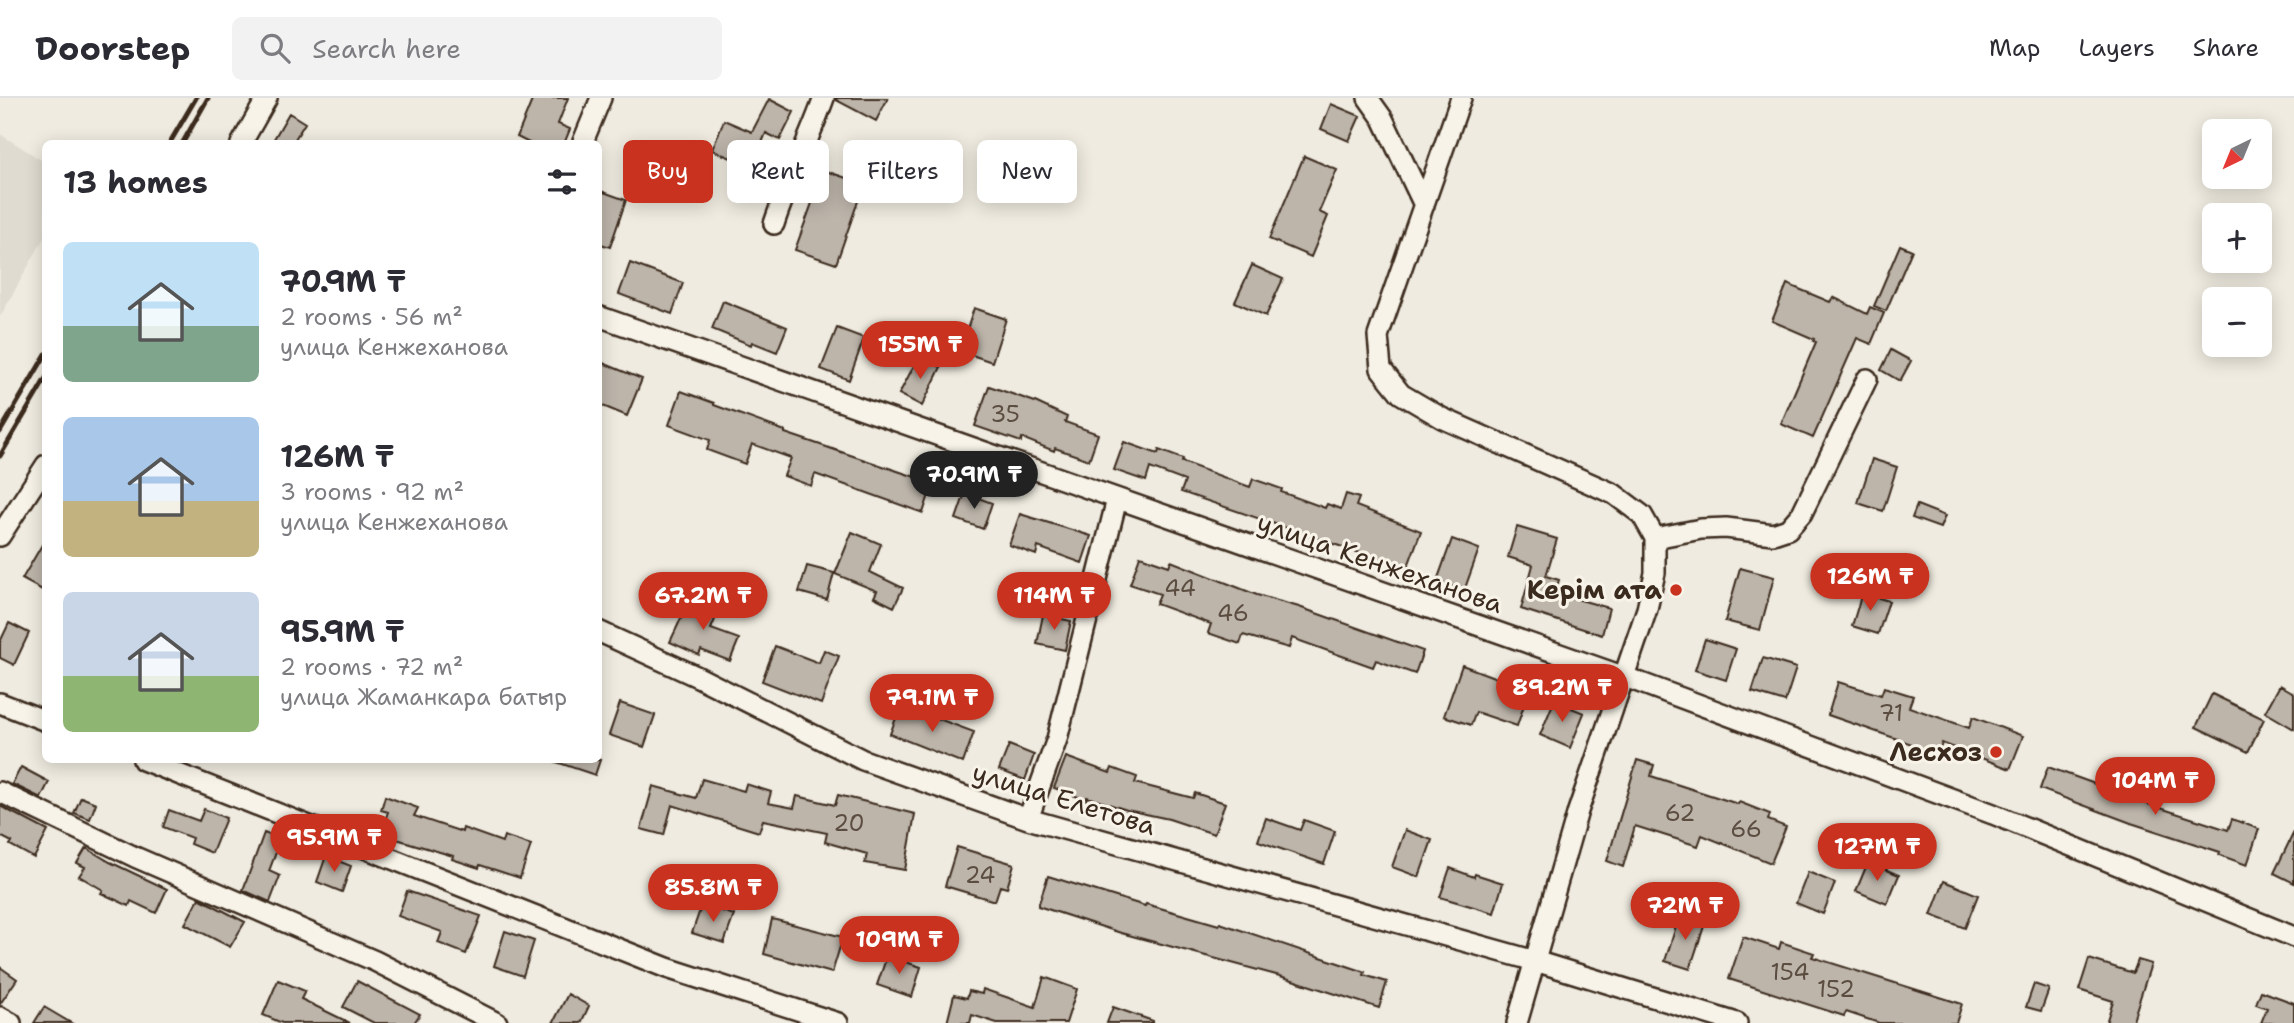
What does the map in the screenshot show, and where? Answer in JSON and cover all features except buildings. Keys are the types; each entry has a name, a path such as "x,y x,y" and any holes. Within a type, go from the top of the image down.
{"street":[{"path":"243,140 267,98"},
{"path":"584,140 601,98"},
{"path":"774,224 824,98"},
{"path":"1368,98 1383,119 1424,205"},
{"path":"1461,98 1378,336 1381,369 1401,394 1443,418 1614,494 1642,515 1655,538 1655,573 1647,609 1577,811 1517,1023"},
{"name":"улица Кенжеханова","path":"602,317 1625,677 1993,814 2294,937"},
{"path":"1655,538 1701,529 1726,528 1773,534 1788,529 1802,513 1867,379"},
{"path":"0,536 42,471"},
{"path":"1028,819 1057,739 1117,499"},
{"name":"улица Елетова","path":"602,633 698,677 863,760 1028,819 1535,961 1737,1023"},
{"path":"0,703 42,719"},
{"path":"151,763 667,968 838,1023"},
{"path":"0,792 135,858 375,961 497,1023"},
{"path":"0,1017 11,1023"}],"shaded area":[{"path":"0,134 42,160 42,241 0,317"}],"railway":[{"path":"171,140 196,98"},
{"path":"184,140 208,98"},
{"path":"0,432 42,361"},
{"path":"0,456 42,385"}],"place":[{"name":"Керім ата","path":"1676,590"},
{"name":"Лесхоз","path":"1996,752"}]}
